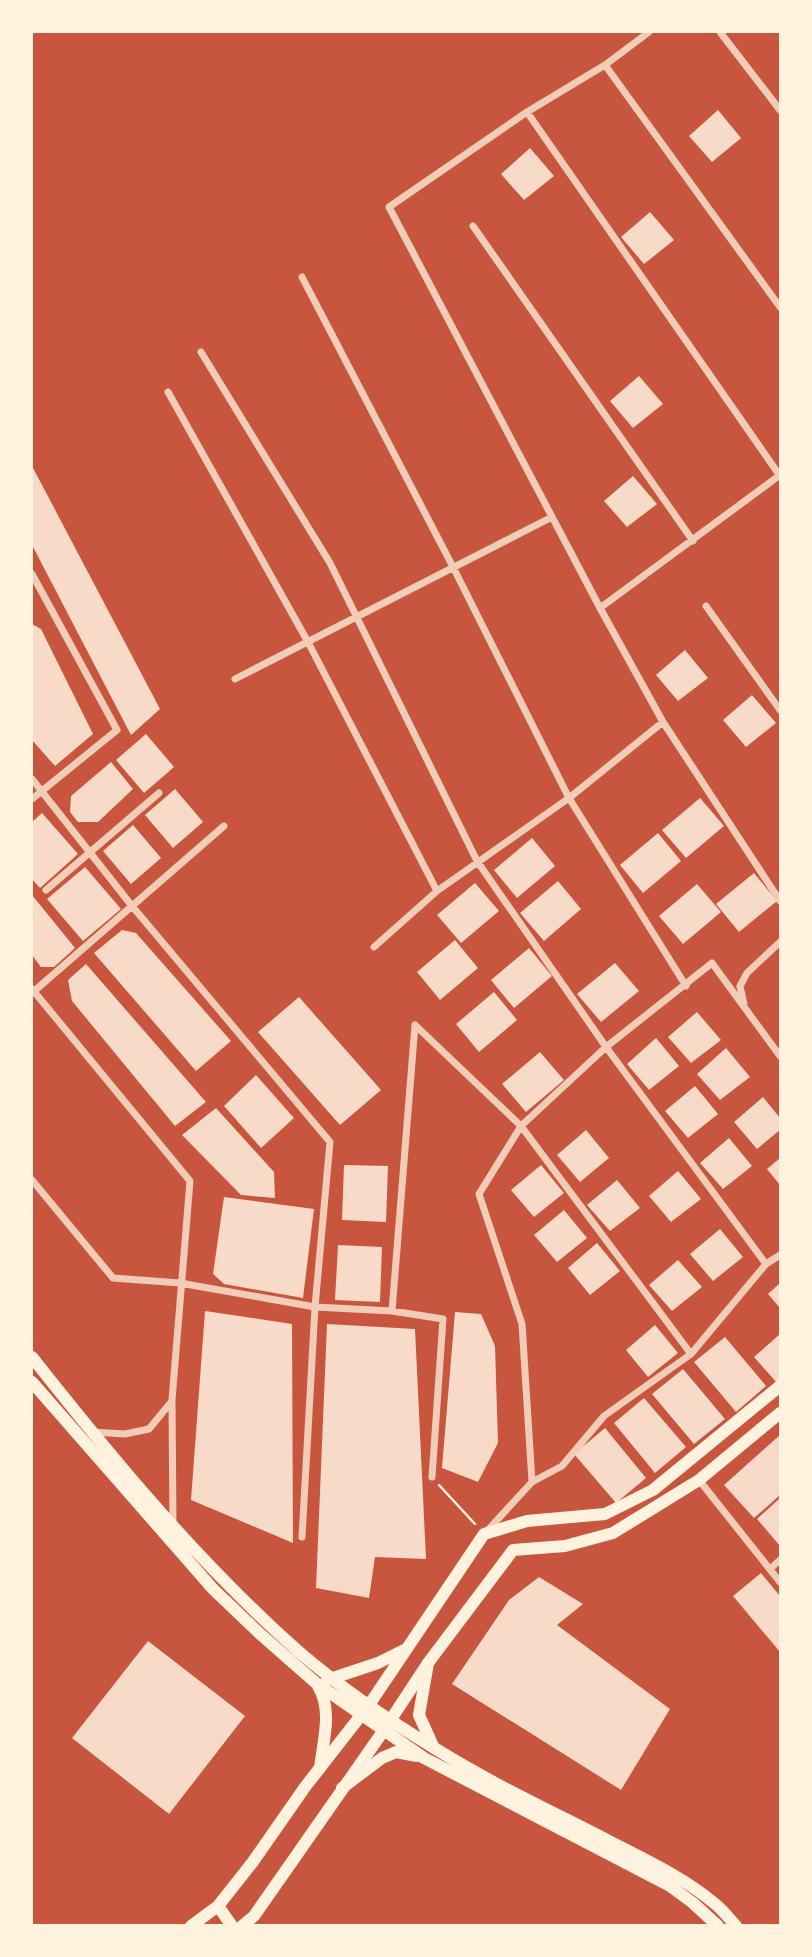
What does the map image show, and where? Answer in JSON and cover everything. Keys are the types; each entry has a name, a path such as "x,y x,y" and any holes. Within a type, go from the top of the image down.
{"main road":[{"path":"32,1357 173,1526 242,1598 299,1651 333,1678 365,1710"},
{"path":"32,1381 213,1589 316,1683 500,1787 658,1867 714,1903 736,1926"},
{"path":"191,1926 218,1906 365,1710 484,1534 527,1521 604,1514 653,1490 780,1386"},
{"path":"242,1926 254,1916 388,1725 428,1663 513,1550 565,1546 613,1532 699,1479 780,1413"},
{"path":"316,1683 378,1664 404,1650"},
{"path":"428,1663 419,1715 435,1749"},
{"path":"316,1683 326,1698 327,1716 320,1768"},
{"path":"388,1725 424,1758 670,1886 718,1926"},
{"path":"342,1788 382,1758 396,1752 424,1758"},
{"path":"218,1906 232,1926"}],"street":[{"path":"649,32 605,65 527,112 389,207 663,722 780,901"},
{"path":"720,32 780,110"},
{"path":"605,65 780,307"},
{"path":"527,112 780,476 600,608"},
{"path":"473,226 693,541"},
{"path":"302,277 453,567 569,799 686,986"},
{"path":"201,352 330,563 477,861 606,1047 766,1264"},
{"path":"168,392 308,642 437,891"},
{"path":"234,679 552,517"},
{"path":"32,579 117,730 32,799"},
{"path":"706,607 780,710"},
{"path":"374,947 437,891 569,799 663,722"},
{"path":"32,779 132,906 330,1142 315,1307 302,1537"},
{"path":"46,890 159,793"},
{"path":"173,1526 172,1400 190,1181 32,991 224,826"},
{"path":"746,1011 740,986 747,973 780,942"},
{"path":"532,1482 522,1324 479,1194 522,1126 606,1047 712,963 780,1056"},
{"path":"392,1311 415,1025 522,1126 691,1354"},
{"path":"32,1180 113,1278 180,1283 315,1307 392,1311 443,1319 432,1477"},
{"path":"484,1534 532,1482 562,1466 604,1416 691,1354 766,1264 780,1255"},
{"path":"92,1432 125,1434 149,1429 172,1400"},
{"path":"699,1479 780,1581"},
{"path":"770,1569 780,1560"}],"path":[{"path":"432,1477 484,1534"}],"building":[{"path":"718,110 741,138 712,162 689,136"},
{"path":"530,148 554,176 524,200 501,174"},
{"path":"650,212 674,240 644,264 621,237"},
{"path":"639,376 663,404 633,428 610,401"},
{"path":"32,466 160,709 131,735 32,545"},
{"path":"633,476 657,504 627,527 604,501"},
{"path":"32,624 41,629 93,734 55,766 32,740"},
{"path":"685,650 708,678 678,701 656,675"},
{"path":"752,695 776,723 746,747 723,720"},
{"path":"146,734 174,767 144,793 116,760"},
{"path":"111,762 133,789 98,822 78,822 70,812 71,796"},
{"path":"175,789 203,822 173,848 145,815"},
{"path":"700,798 724,826 686,858 662,830"},
{"path":"42,813 78,854 40,888 32,879 32,822"},
{"path":"133,825 161,858 131,884 103,851"},
{"path":"658,833 681,861 643,893 620,865"},
{"path":"532,838 555,866 517,898 494,870"},
{"path":"85,867 121,909 83,941 47,899"},
{"path":"754,873 777,901 739,932 716,904"},
{"path":"558,881 581,909 544,941 520,913"},
{"path":"475,883 499,911 461,943 437,915"},
{"path":"697,884 721,912 683,944 659,916"},
{"path":"32,895 75,948 54,967 41,967 32,955"},
{"path":"122,930 136,933 231,1041 196,1071 94,953"},
{"path":"455,940 478,968 440,1000 417,972"},
{"path":"529,948 552,976 514,1008 491,980"},
{"path":"615,963 639,991 601,1022 577,994"},
{"path":"86,964 206,1102 175,1126 72,1001 68,980"},
{"path":"494,992 517,1020 479,1052 456,1024"},
{"path":"299,997 381,1090 340,1125 258,1032"},
{"path":"697,1012 721,1040 691,1063 668,1037"},
{"path":"656,1038 679,1066 649,1090 627,1064"},
{"path":"726,1048 750,1077 720,1100 697,1074"},
{"path":"540,1052 564,1080 526,1112 502,1084"},
{"path":"256,1075 294,1118 261,1148 224,1106"},
{"path":"695,1086 718,1114 688,1138 665,1111"},
{"path":"763,1097 780,1118 780,1130 757,1149 734,1122"},
{"path":"216,1108 274,1172 275,1198 241,1195 182,1135"},
{"path":"586,1130 609,1158 580,1182 557,1155"},
{"path":"729,1138 752,1166 723,1189 700,1163"},
{"path":"780,1158 780,1185 767,1169"},
{"path":"344,1165 388,1166 386,1222 342,1220"},
{"path":"541,1165 564,1193 534,1217 511,1190"},
{"path":"678,1171 701,1199 671,1222 649,1196"},
{"path":"617,1180 640,1208 610,1231 587,1205"},
{"path":"224,1197 314,1209 303,1298 224,1284 213,1274"},
{"path":"564,1210 587,1238 557,1262 534,1235"},
{"path":"720,1229 743,1257 713,1281 690,1254"},
{"path":"597,1243 620,1271 590,1295 568,1268"},
{"path":"338,1245 382,1247 380,1302 335,1300"},
{"path":"678,1260 702,1287 672,1311 649,1285"},
{"path":"780,1283 780,1308 768,1294"},
{"path":"205,1311 292,1324 293,1543 191,1500"},
{"path":"455,1312 481,1314 495,1346 498,1443 478,1482 442,1468"},
{"path":"327,1324 415,1329 426,1559 375,1557 369,1598 316,1588"},
{"path":"655,1325 678,1353 648,1377 626,1350"},
{"path":"780,1334 780,1380 777,1383 754,1357"},
{"path":"725,1337 766,1386 736,1412 694,1362"},
{"path":"683,1369 725,1419 694,1444 652,1394"},
{"path":"644,1398 686,1447 655,1473 614,1423"},
{"path":"605,1428 646,1478 616,1503 574,1454"},
{"path":"780,1435 780,1495 754,1518 724,1485"},
{"path":"780,1498 780,1546 757,1519"},
{"path":"761,1573 780,1596 780,1652 733,1596"},
{"path":"539,1577 583,1604 557,1625 670,1709 621,1790 452,1684 509,1600"},
{"path":"148,1641 245,1716 169,1814 72,1738"}]}
